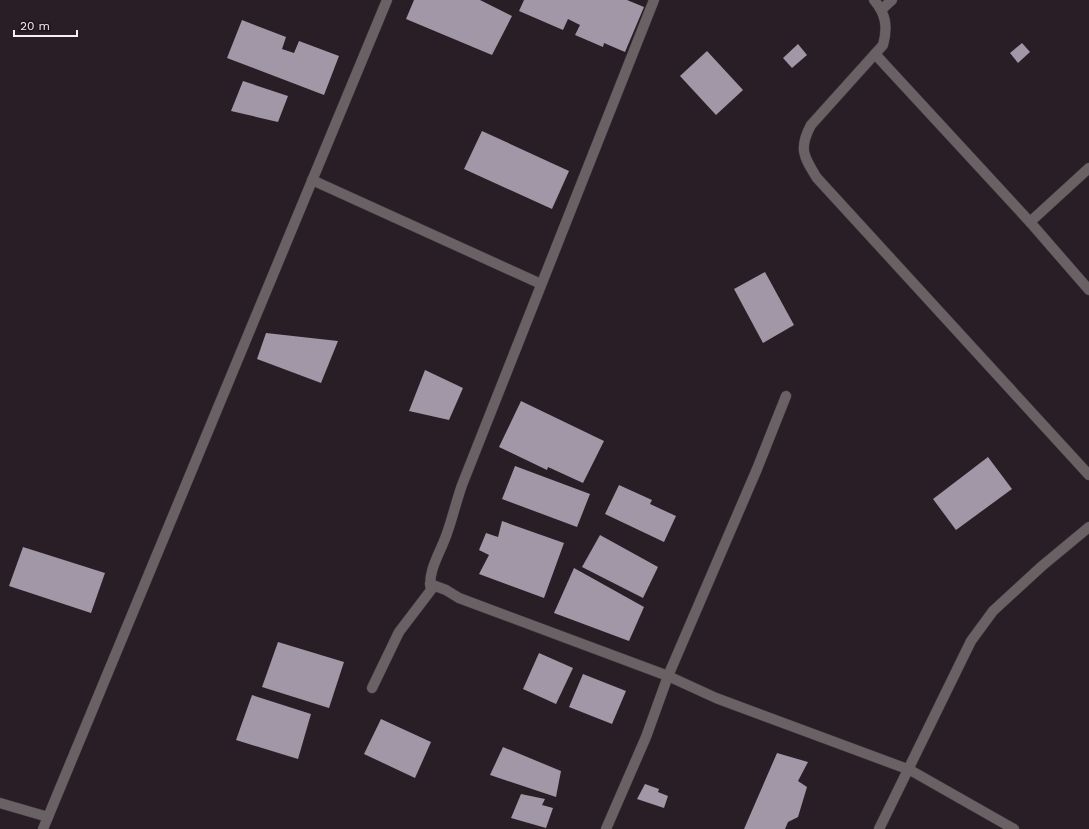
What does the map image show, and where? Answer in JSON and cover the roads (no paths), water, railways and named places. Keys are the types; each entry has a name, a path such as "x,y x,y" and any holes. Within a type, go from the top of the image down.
{"street":[{"path":"43,829 387,0"},
{"path":"372,688 399,632 431,590 430,584 434,566 446,537 462,485 654,0"},
{"path":"874,0 882,9 886,18 886,37 883,45 811,125 804,137 802,150 807,162 823,184 1089,475"},
{"path":"882,9 892,0"},
{"path":"875,54 1030,222 1089,290"},
{"path":"1030,222 1089,168"},
{"path":"312,180 542,284"},
{"path":"606,829 646,736 668,676 757,469 786,396"},
{"path":"879,829 910,770 971,641 993,611 1042,566 1089,527"},
{"path":"430,584 446,590 458,598 668,676 716,698 910,770 1014,829"},
{"path":"0,803 48,817"}]}
